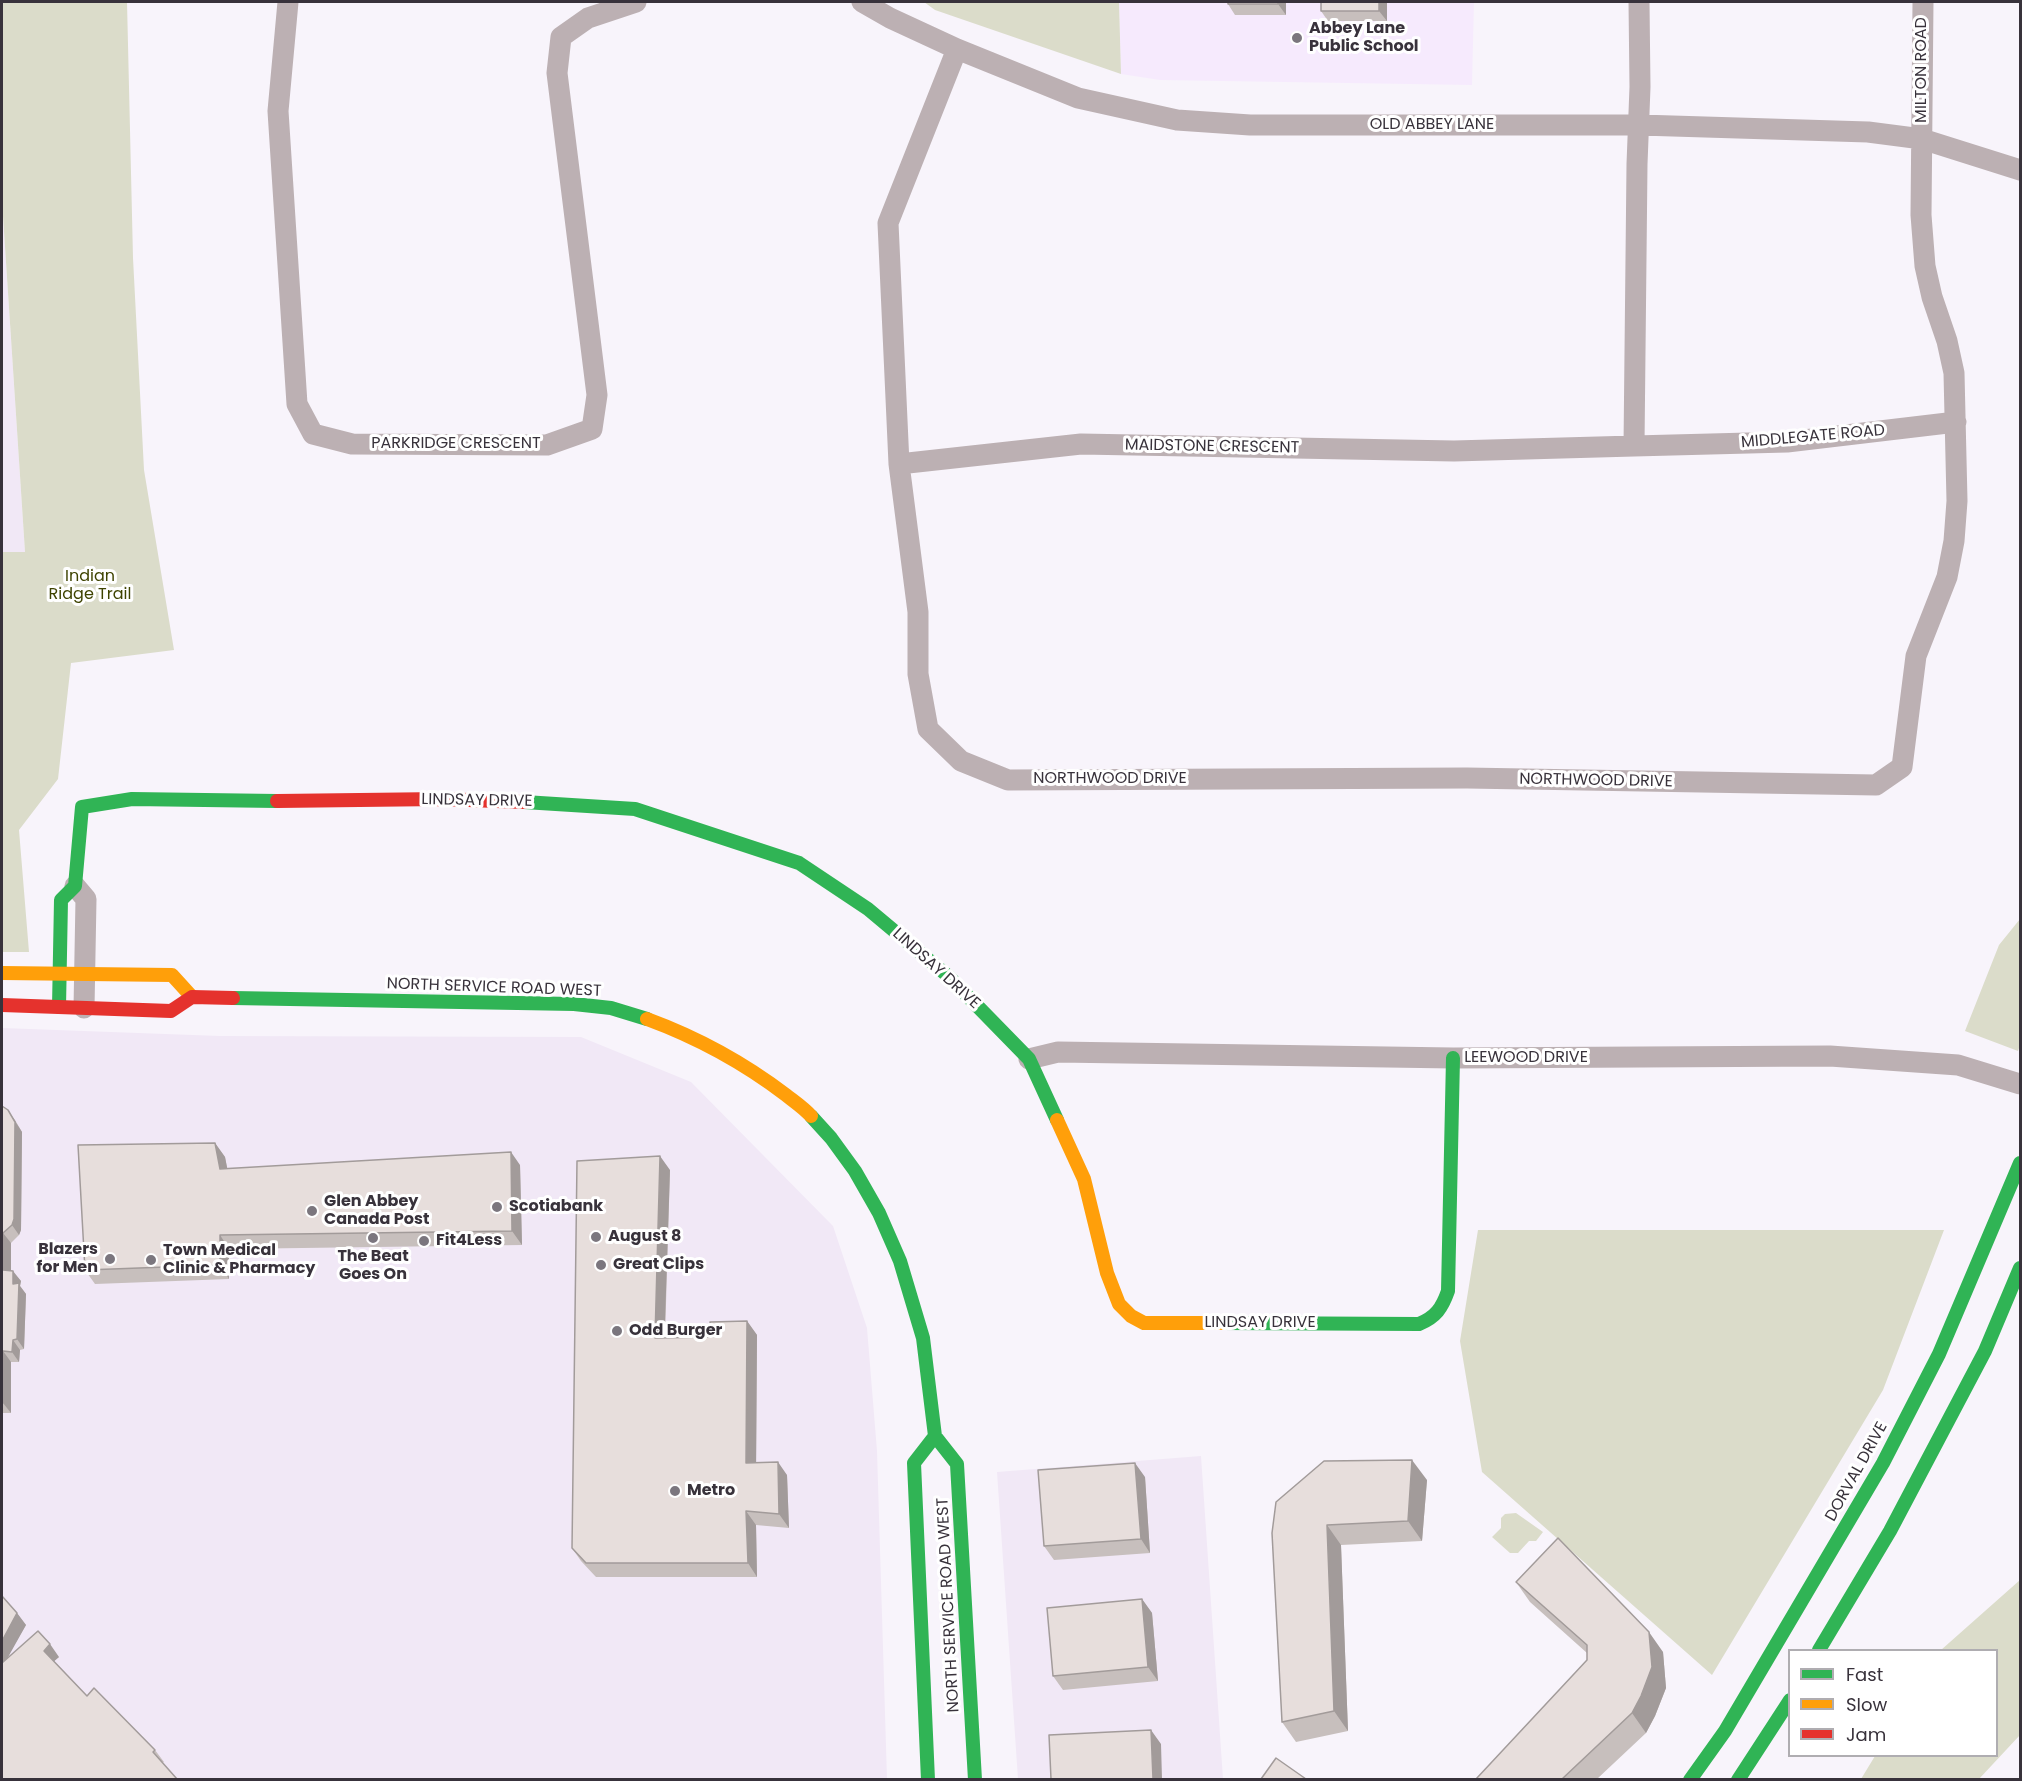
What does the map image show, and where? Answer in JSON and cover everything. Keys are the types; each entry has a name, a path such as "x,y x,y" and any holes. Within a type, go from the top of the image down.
{"street":[{"name":"PARKRIDGE CRESCENT","path":"288,2 278,111 297,404 313,434 352,444 547,445 592,429 597,396 557,73 561,37 588,18 636,2"},
{"name":"OLD ABBEY LANE","path":"862,2 890,18 957,49 1078,98 1178,120 1250,125 1640,125 1868,132 1922,139 2020,171"},
{"path":"1634,446 1637,164 1640,125 1639,2"},
{"name":"MILTON ROAD","path":"1922,139 1923,2"},
{"path":"899,464 888,223 957,49"},
{"name":"NORTHWOOD DRIVE","path":"899,464 918,612 918,674 928,729 961,761 1008,780 1467,778 1876,785 1902,767 1916,656 1939,601 1951,561 1957,501 1954,373 1950,351 1932,297 1925,266 1921,215 1922,139"},
{"name":"MIDDLEGATE ROAD","path":"1634,446 1787,442 1956,422"},
{"name":"MAIDSTONE CRESCENT","path":"899,464 1081,444 1454,451 1634,446"},
{"name":"LINDSAY DRIVE","path":"59,1007 61,900 75,886 82,807 132,799 310,801 441,799 635,809 799,863 868,909 948,976 1029,1059 1084,1179 1107,1273 1119,1304 1131,1316 1144,1323 1419,1324 1432,1319 1443,1307 1448,1291 1453,1058"},
{"name":"LINDSAY DRIVE","path":"75,886 86,899 84,1008"},
{"path":"2,973 172,975 192,997"},
{"name":"NORTH SERVICE ROAD WEST","path":"59,1007 171,1011 192,997 574,1004 611,1008 674,1029 730,1058 766,1080 808,1112 855,1171 879,1213 900,1261 920,1329 935,1436 957,1464 975,1779"},
{"path":"2,1005 59,1007"},
{"name":"LEEWOOD DRIVE","path":"1029,1059 1058,1053 1453,1058 1830,1056 1958,1065 2020,1084"},
{"name":"DORVAL DRIVE","path":"1690,1779 1725,1731 1883,1463 1939,1354 2020,1163"},
{"path":"1820,1649 1890,1531 1986,1351 2020,1268"},
{"name":"NORTH SERVICE ROAD WEST","path":"928,1779 914,1463 935,1436"},
{"path":"1738,1779 1788,1703"}],"shaded area":[{"name":"Abbey Lane Public School","path":"1119,2 1474,2 1472,85 1160,80 1121,74"},
{"path":"2,201 25,552 2,552"},
{"path":"2,1028 220,1036 581,1037 691,1082 833,1226 867,1328 877,1451 887,1779 2,1780"},
{"path":"1201,1456 1223,1779 1018,1779 997,1472"}],"green space":[{"name":"Indian Ridge Trail","path":"2,2 127,2 133,258 144,470 174,650 71,663 58,779 19,830 29,952 2,952 2,552 25,552 2,201"},
{"path":"924,2 1119,2 1121,74 935,10"},
{"path":"2020,919 2020,1045 2018,1051 1965,1031 1999,945"},
{"path":"1478,1230 1944,1230 1883,1390 1712,1675 1482,1472 1460,1341"},
{"path":"1516,1513 1543,1532 1536,1541 1529,1541 1518,1553 1510,1553 1492,1537 1501,1528 1501,1518 1505,1514"},
{"path":"2020,1580 2020,1735 1979,1779 1861,1779 1874,1757 1998,1757 1998,1649 1942,1649"}],"building":[{"path":"1228,2 1278,2 1278,4 1228,4"},
{"path":"1321,2 1379,2 1379,11 1321,11"},
{"path":"2,1106 8,1110 15,1122 14,1219 12,1225 3,1233 3,1270 13,1271 13,1284 19,1283 17,1339 13,1340 12,1352 3,1351 3,1403 2,1403"},
{"path":"215,1143 220,1169 511,1152 512,1231 220,1235 220,1265 85,1270 78,1145"},
{"path":"660,1156 655,1338 713,1337 710,1322 747,1321 746,1463 778,1462 779,1514 746,1511 748,1563 586,1563 572,1548 577,1161"},
{"path":"1412,1460 1408,1521 1327,1525 1334,1711 1282,1722 1272,1533 1276,1502 1324,1461"},
{"path":"1135,1463 1141,1539 1044,1546 1038,1470"},
{"path":"1558,1538 1649,1632 1652,1667 1632,1713 1562,1779 1476,1779 1587,1660 1587,1645 1516,1582"},
{"path":"2,1596 17,1613 2,1641"},
{"path":"1142,1599 1148,1667 1053,1676 1047,1608"},
{"path":"38,1631 50,1644 44,1651 87,1696 94,1688 155,1750 153,1752 177,1779 2,1779 2,1663"},
{"path":"1151,1730 1153,1779 1051,1779 1049,1735"},
{"path":"1276,1758 1306,1779 1261,1779"}],"traffic: fast":[{"path":"59,1007 61,900 75,886 82,807 132,799 277,801"},
{"path":"524,802 635,809 799,863 868,909 948,976 1029,1059 1057,1120"},
{"path":"233,998 574,1004 611,1008 647,1019"},
{"path":"1222,1323 1419,1324 1438,1311 1448,1291 1453,1058"},
{"path":"811,1116 831,1138 855,1171 879,1213 900,1261 923,1338 935,1436 957,1464 975,1780"},
{"path":"1690,1780 1725,1731 1883,1463 1939,1354 2020,1163"},
{"path":"1820,1649 1890,1531 1985,1351 2020,1268"},
{"path":"928,1780 914,1463 935,1436"},
{"path":"1738,1780 1788,1703"}],"traffic: slow":[{"path":"2,973 172,975 192,997"},
{"path":"647,1019 683,1034 736,1062 770,1083 811,1116"},
{"path":"1057,1120 1084,1179 1107,1273 1119,1304 1131,1316 1144,1323 1222,1323"}],"traffic: jam":[{"path":"277,801 441,799 524,802"},
{"path":"2,1005 171,1011 192,997 233,998"}],"place":[{"name":"Abbey Lane Public School","path":"1297,38"},
{"name":"Scotiabank","path":"497,1207"},
{"name":"Glen Abbey Canada Post","path":"312,1211"},
{"name":"August 8","path":"596,1237"},
{"name":"The Beat Goes On","path":"373,1238"},
{"name":"Fit4Less","path":"424,1241"},
{"name":"Blazers for Men","path":"110,1259"},
{"name":"Town Medical Clinic & Pharmacy","path":"151,1260"},
{"name":"Great Clips","path":"601,1265"},
{"name":"Odd Burger","path":"617,1331"},
{"name":"Metro","path":"675,1491"}]}
